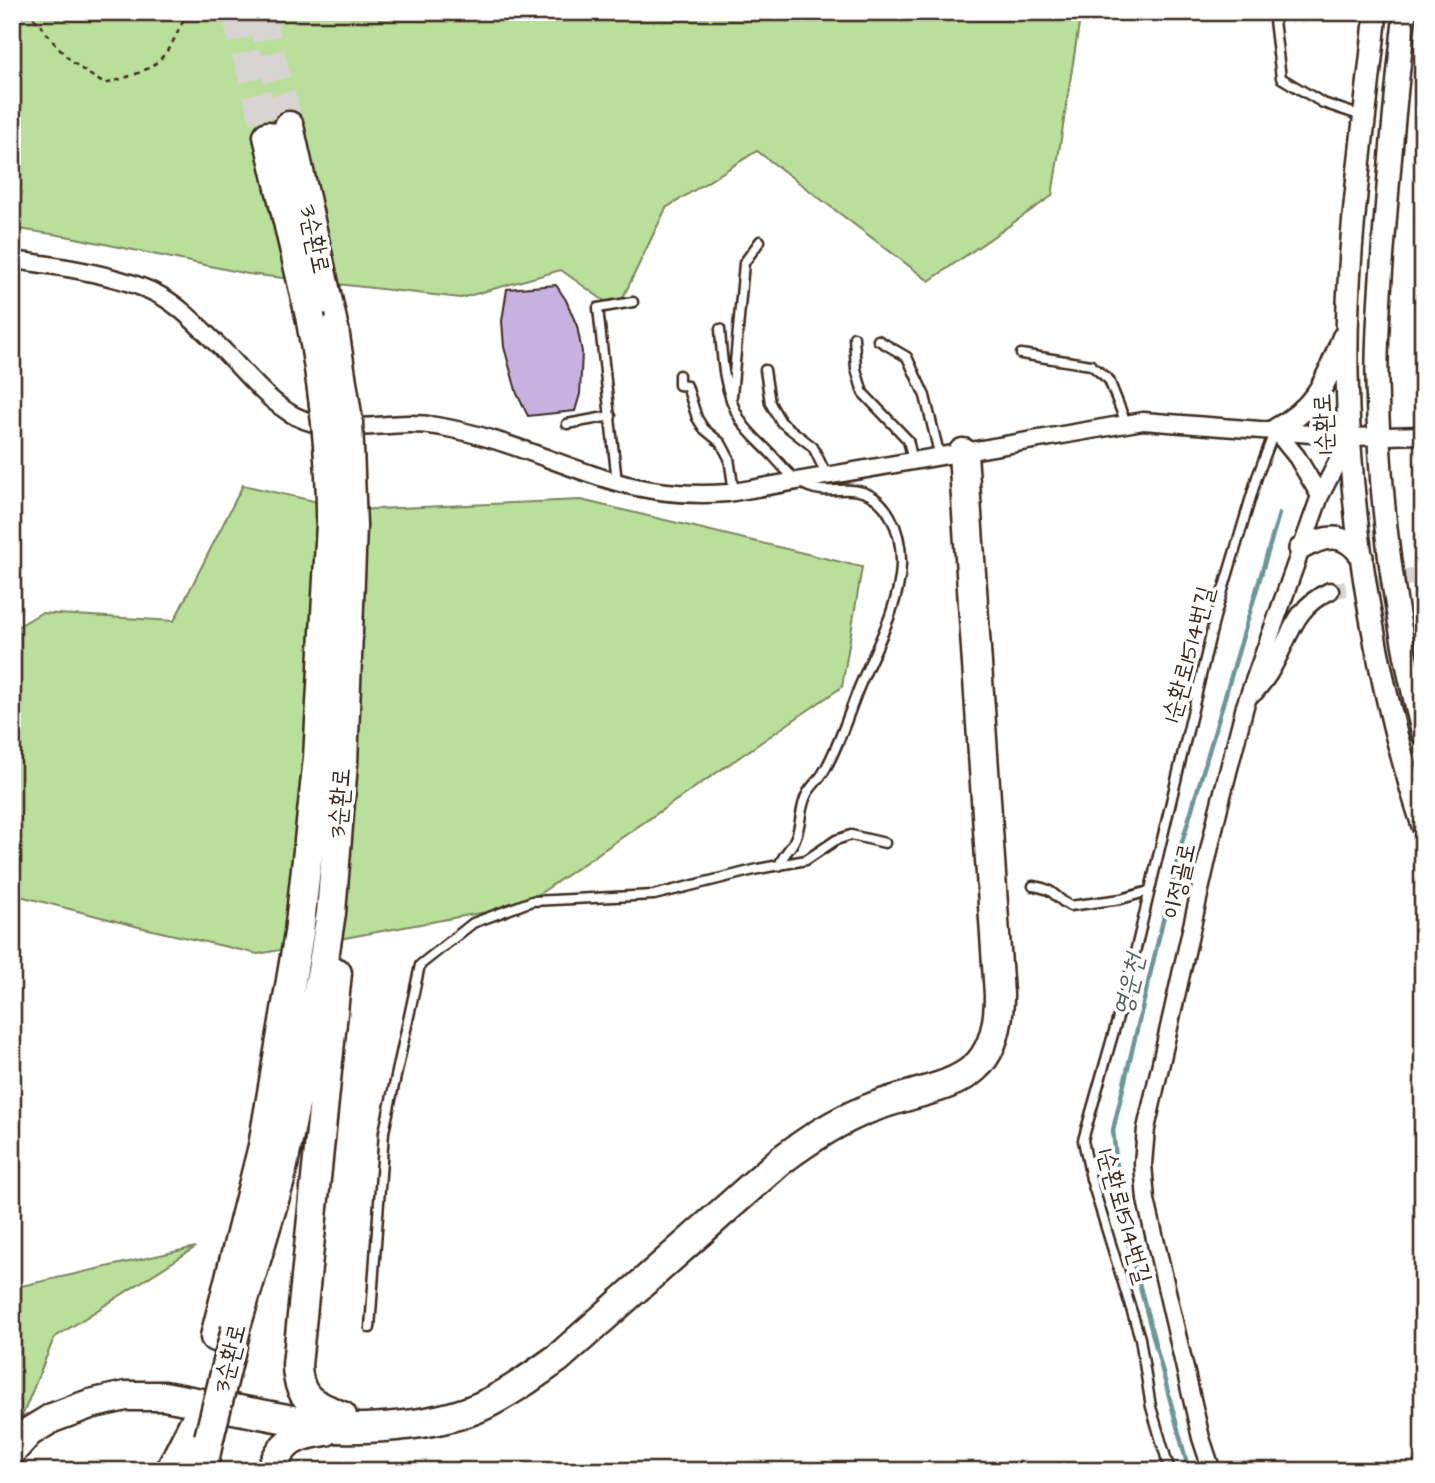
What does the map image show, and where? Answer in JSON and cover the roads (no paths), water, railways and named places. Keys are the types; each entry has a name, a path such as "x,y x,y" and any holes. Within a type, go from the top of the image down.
{"highway":[{"name":"3순환로","path":"184,1471 202,1430 225,1333 263,1146 299,933 342,525 348,421 322,322 279,131"},
{"path":"12,1451 29,1432 51,1418 90,1404 126,1396 164,1396 314,1426 343,1422 401,1425 446,1417 481,1406 518,1387 558,1358 809,1138 836,1122 867,1109 953,1082 976,1067 989,1052 996,1033 999,995 953,454"},
{"name":"3순환로","path":"225,1333 280,1180 331,913 341,782 342,525"},
{"path":"341,782 340,945 297,1379 303,1395 314,1405 343,1422"},
{"path":"12,1437 25,1424 44,1412 94,1391 151,1384 178,1385 343,1422"},
{"path":"271,1471 278,1454 296,1437 343,1422"},
{"name":"3순환로","path":"202,1430 202,1471"},
{"path":"170,1471 202,1430"}],"street":[{"name":"1순환로","path":"1376,12 1348,323 1350,437 1362,557 1376,641 1394,727 1423,826"},
{"path":"1405,12 1386,204 1377,380 1380,456 1389,544 1408,667 1423,734"},
{"path":"12,260 96,275 161,296 189,318 279,405 307,421 345,428 400,423 439,426 518,447 617,482 669,492 712,495 734,492 1143,421 1350,437 1423,435"},
{"path":"1275,430 1295,419 1319,394 1348,323"},
{"path":"1275,430 1297,457 1321,496"},
{"name":"이정골로","path":"1212,1471 1201,1438 1146,1200 1143,1164 1146,1129 1221,799 1245,706 1300,549 1321,496 1350,437"},
{"path":"1300,549 1328,538 1353,544 1362,557"},
{"path":"1245,706 1271,670 1303,609 1316,597 1330,591"}],"lane":[{"path":"1273,12 1281,78 1323,103 1365,117"},
{"path":"732,402 744,263 760,241"},
{"path":"617,482 598,308 633,302"},
{"path":"720,329 723,371 732,402 742,423 797,481 812,489 850,490 877,498 895,524 901,565 889,614 842,732 822,774 808,791 800,810 801,822 794,843 783,853 779,866"},
{"path":"854,337 856,369 863,393 908,440 913,461"},
{"path":"878,340 907,357 953,454"},
{"path":"1021,354 1091,365 1109,380 1126,423"},
{"path":"765,370 770,404 781,422 813,447 827,476"},
{"path":"679,375 679,386 687,386 697,418 704,429 721,443 729,458 734,492"},
{"path":"567,424 611,416"},
{"name":"1순환로1514번길","path":"1170,1471 1151,1406 1140,1338 1091,1179 1083,1140 1128,982 1215,617 1257,477 1275,430"},
{"path":"370,1328 384,1132 419,964 472,923 532,901 654,895 806,860 836,840 851,835 885,843"},
{"path":"1032,886 1050,888 1070,906 1121,899 1149,891"}],"waterway":[{"name":"영운천","path":"1189,1471 1123,1223 1113,1130 1180,849 1279,514"}],"tunnel":[{"path":"235,12 268,136"},
{"path":"260,12 289,126"},
{"path":"1330,591 1423,575"}]}
